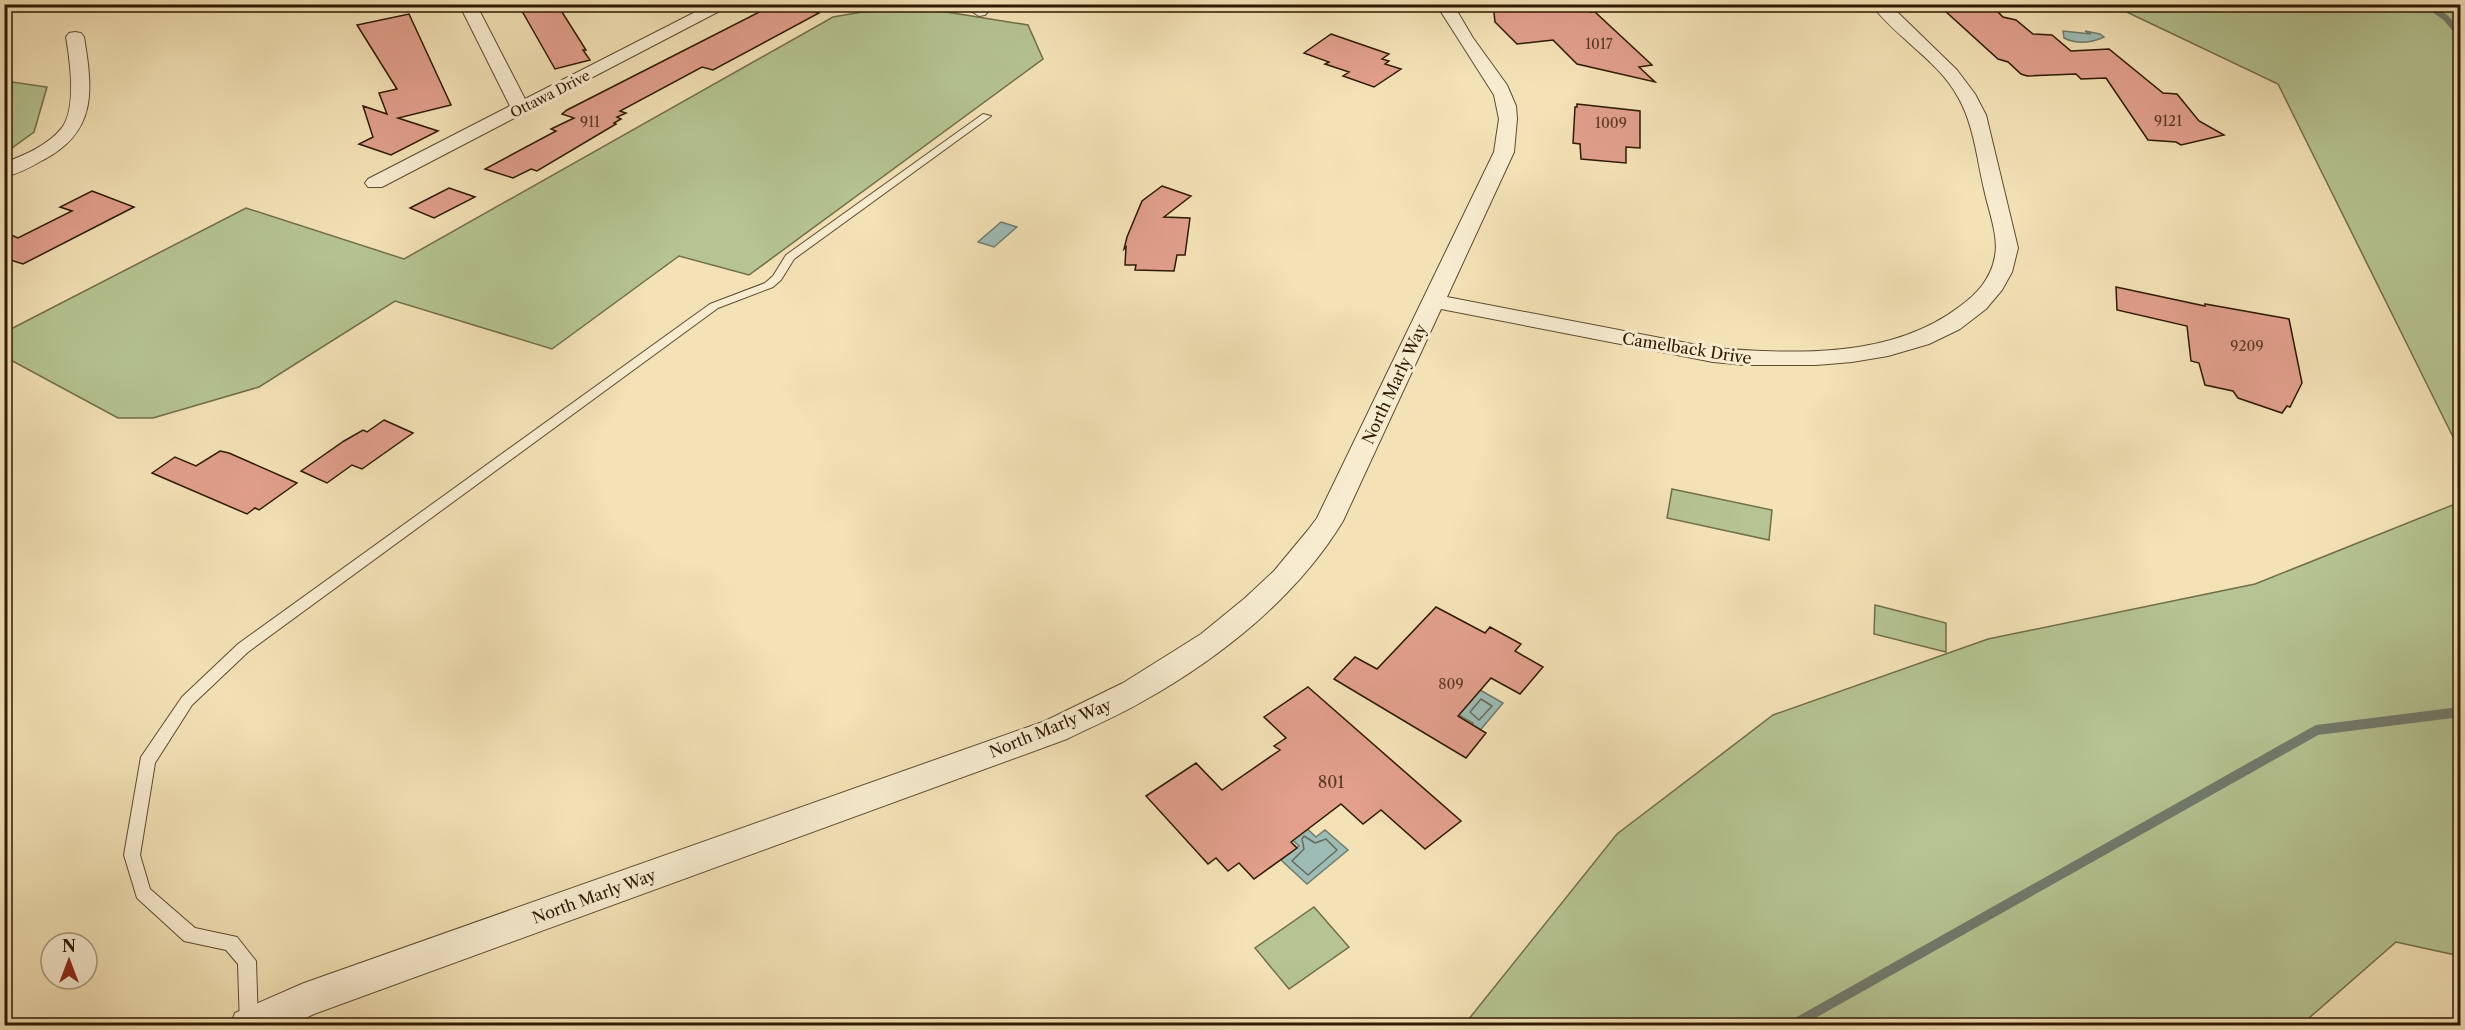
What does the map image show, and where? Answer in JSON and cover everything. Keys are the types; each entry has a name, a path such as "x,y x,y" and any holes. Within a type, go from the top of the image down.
{"street":[{"path":"467,4 521,109"},
{"name":"Ottawa Drive","path":"375,183 725,4"},
{"name":"North Marly Way","path":"248,1025 304,1000 1056,730 1118,701 1156,679 1211,642 1255,606 1284,578 1329,521 1503,152 1508,134 1508,114 1503,96 1494,76 1472,50 1444,4"},
{"name":"Camelback Drive","path":"1433,301 1713,355 1757,359 1801,359 1879,350 1923,337 1971,311 2000,277 2007,248 1977,115 1966,93 1951,74 1879,4"},
{"path":"4,171 54,145 70,131 78,110 79,63 75,37"}],"lane":[{"path":"248,1025 247,961 231,943 190,934 143,893 132,855 147,762 187,701 243,648 714,306 769,285 777,278 790,257 986,116"}],"green space":[{"path":"2112,5 2460,5 2460,451 2278,84"},
{"path":"928,9 1028,25 1043,59 749,275 679,256 552,349 395,301 259,387 153,418 118,418 5,357 5,332 246,208 404,259 833,17 862,12"},
{"path":"5,81 47,87 34,132 5,153"},
{"path":"1672,489 1772,510 1769,540 1667,518"},
{"path":"2460,502 2460,956 2396,942 2301,1025 1464,1025 1617,834 1773,715 1988,639 2255,584"},
{"path":"1875,605 1946,623 1946,652 1874,634"},
{"path":"1314,907 1349,947 1289,989 1255,948"}],"water":[{"path":"2063,31 2091,34 2085,31 2104,37 2089,42 2074,42 2064,38"},
{"path":"1001,222 1017,227 994,247 978,242"},
{"path":"1480,690 1503,703 1477,734 1469,730 1473,723 1459,715"},
{"path":"1301,823 1316,837 1325,830 1348,850 1307,884 1281,860 1299,846 1286,834"}],"building":[{"path":"518,4 557,4 590,60 555,69"},
{"path":"775,4 786,4 819,13 713,70 702,67 620,111 626,113 617,117 621,119 614,123 616,124 537,171 531,169 513,178 485,169 556,131 551,129 574,118 562,114 567,110"},
{"path":"1493,4 1580,4 1590,12 1595,12 1652,65 1639,67 1655,82 1577,64 1553,40 1517,44 1495,22"},
{"path":"1942,4 1990,4 2003,17 2016,20 2033,34 2052,35 2071,51 2109,49 2163,93 2177,94 2199,121 2224,135 2181,145 2176,142 2148,140 2106,78 2081,79 2076,74 2027,76 2021,74 2008,62 1998,59 1944,10 1948,10"},
{"path":"409,14 451,105 398,118 438,131 391,155 359,144 373,137 363,106 387,114 379,93 397,89 357,25"},
{"path":"1331,34 1389,54 1382,59 1389,61 1385,64 1401,69 1374,87 1343,76 1349,72 1325,64 1329,62 1304,53"},
{"path":"1577,104 1640,111 1640,148 1626,147 1626,163 1581,159 1580,144 1573,143"},
{"path":"1162,186 1191,196 1164,217 1190,218 1185,255 1177,255 1174,271 1135,270 1136,265 1125,265 1126,247 1124,249 1127,237 1142,201"},
{"path":"449,188 475,197 434,218 410,208"},
{"path":"92,191 134,207 23,264 4,258 4,232 18,238 72,211 60,207"},
{"path":"2116,287 2205,306 2205,304 2289,319 2302,383 2290,407 2287,406 2282,413 2238,398 2233,391 2205,385 2199,363 2191,361 2187,326 2117,310"},
{"path":"384,420 413,433 362,469 352,465 327,483 301,471 344,441 363,430 367,432"},
{"path":"220,451 297,483 259,510 255,508 247,514 152,473 175,457 196,466"},
{"path":"1436,607 1485,633 1490,627 1521,644 1515,651 1543,667 1520,694 1491,678 1458,716 1486,733 1466,758 1334,679 1355,657 1377,669"},
{"path":"1308,687 1461,821 1425,849 1381,810 1363,824 1341,804 1291,842 1297,848 1254,879 1239,863 1228,871 1216,858 1208,864 1146,796 1196,763 1222,790 1280,750 1274,746 1286,738 1264,717"}],"waterway":[{"path":"2426,4 2446,18 2460,35"},
{"path":"1791,1026 2317,730 2460,712"}]}
